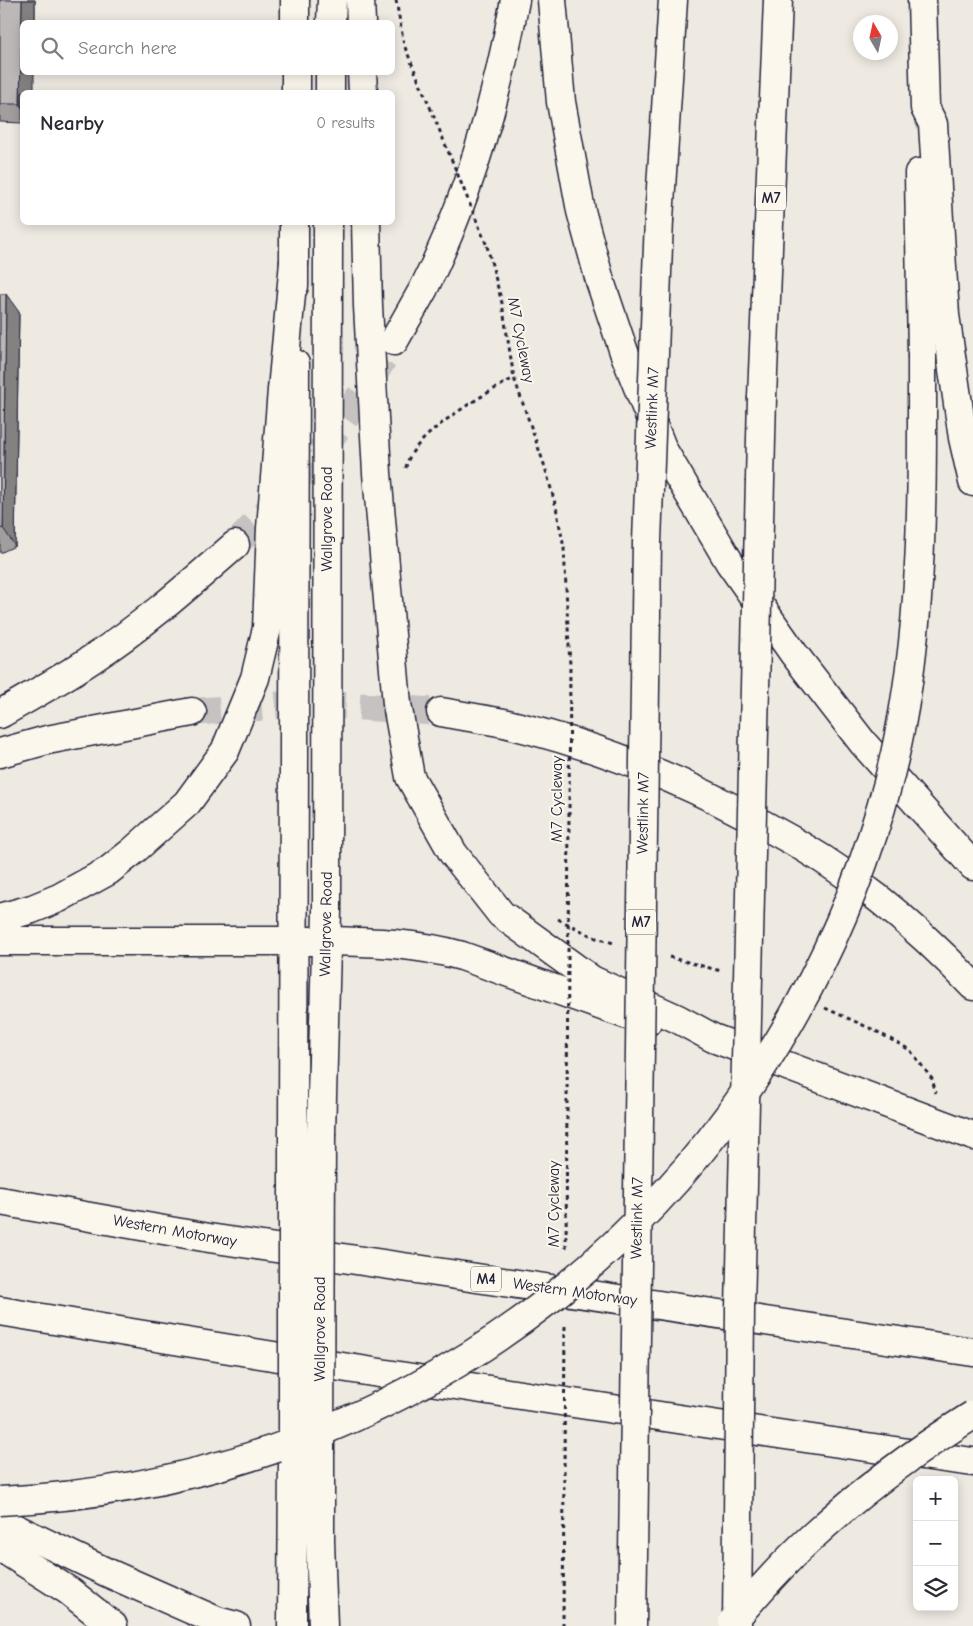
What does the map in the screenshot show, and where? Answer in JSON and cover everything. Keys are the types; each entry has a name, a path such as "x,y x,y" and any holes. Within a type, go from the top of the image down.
{"main road":[{"path":"294,0 295,20"},
{"path":"331,20 332,0"},
{"path":"360,0 361,20"},
{"path":"394,341 424,288 455,216 480,149 504,59 515,0"},
{"path":"552,0 560,102 581,211 600,281 624,352 663,450 730,563 794,654 863,743 973,866"},
{"name":"Westlink M7","path":"632,1626 647,542 659,219 673,0"},
{"name":"M7","path":"737,1626 740,1309 762,397 778,0"},
{"path":"0,1501 42,1499 146,1485 238,1462 328,1430 433,1378 510,1330 541,1307 589,1268 630,1230 672,1186 705,1147 766,1063 826,954 855,887 881,807 901,726 912,660 918,594 922,492 918,126 925,108 922,0"},
{"path":"296,75 296,90"},
{"path":"330,75 330,90"},
{"path":"362,75 362,90"},
{"path":"925,108 933,124 945,315 964,438 973,482"},
{"name":"Wallgrove Road","path":"292,1626 294,225"},
{"name":"Wallgrove Road","path":"324,1626 320,1540 320,1454 321,1133 326,941 328,225"},
{"path":"366,225 368,306 377,473 397,704 410,777 453,853 501,914 592,980 678,1018 713,1038 973,1136"},
{"path":"0,918 32,909 59,898 108,871 187,803 224,751 255,678 267,628 271,528 294,262"},
{"path":"0,714 38,693 93,658 143,622 235,545"},
{"path":"0,753 47,740 192,712"},
{"path":"440,712 504,723 616,756 716,798 824,860 879,898 948,960 973,986"},
{"path":"0,941 326,941 379,942 439,949 675,1032 713,1038"},
{"name":"Western Motorway","path":"0,1201 209,1238 973,1352"},
{"path":"0,1311 173,1341 514,1394 867,1448 973,1462"},
{"path":"729,1626 764,1585 833,1518 927,1444 973,1415"},
{"path":"0,1521 106,1572 217,1621 236,1626"},
{"path":"0,1548 70,1591 112,1626"}],"path":[{"name":"M7 Cycleway","path":"396,0 404,45 487,246 502,303 514,378 545,467 556,507 564,548 570,666 566,1256"},
{"path":"405,476 407,459 429,434 462,408 514,378"},
{"path":"563,1626 566,1316"}],"building":[{"path":"0,0 22,0 22,20 20,20 20,104 0,104"},
{"path":"0,294 6,294 3,528 0,529"}],"tunnel":[{"path":"235,545 312,462 342,423 394,341"},
{"path":"192,712 310,703 441,712"}]}
